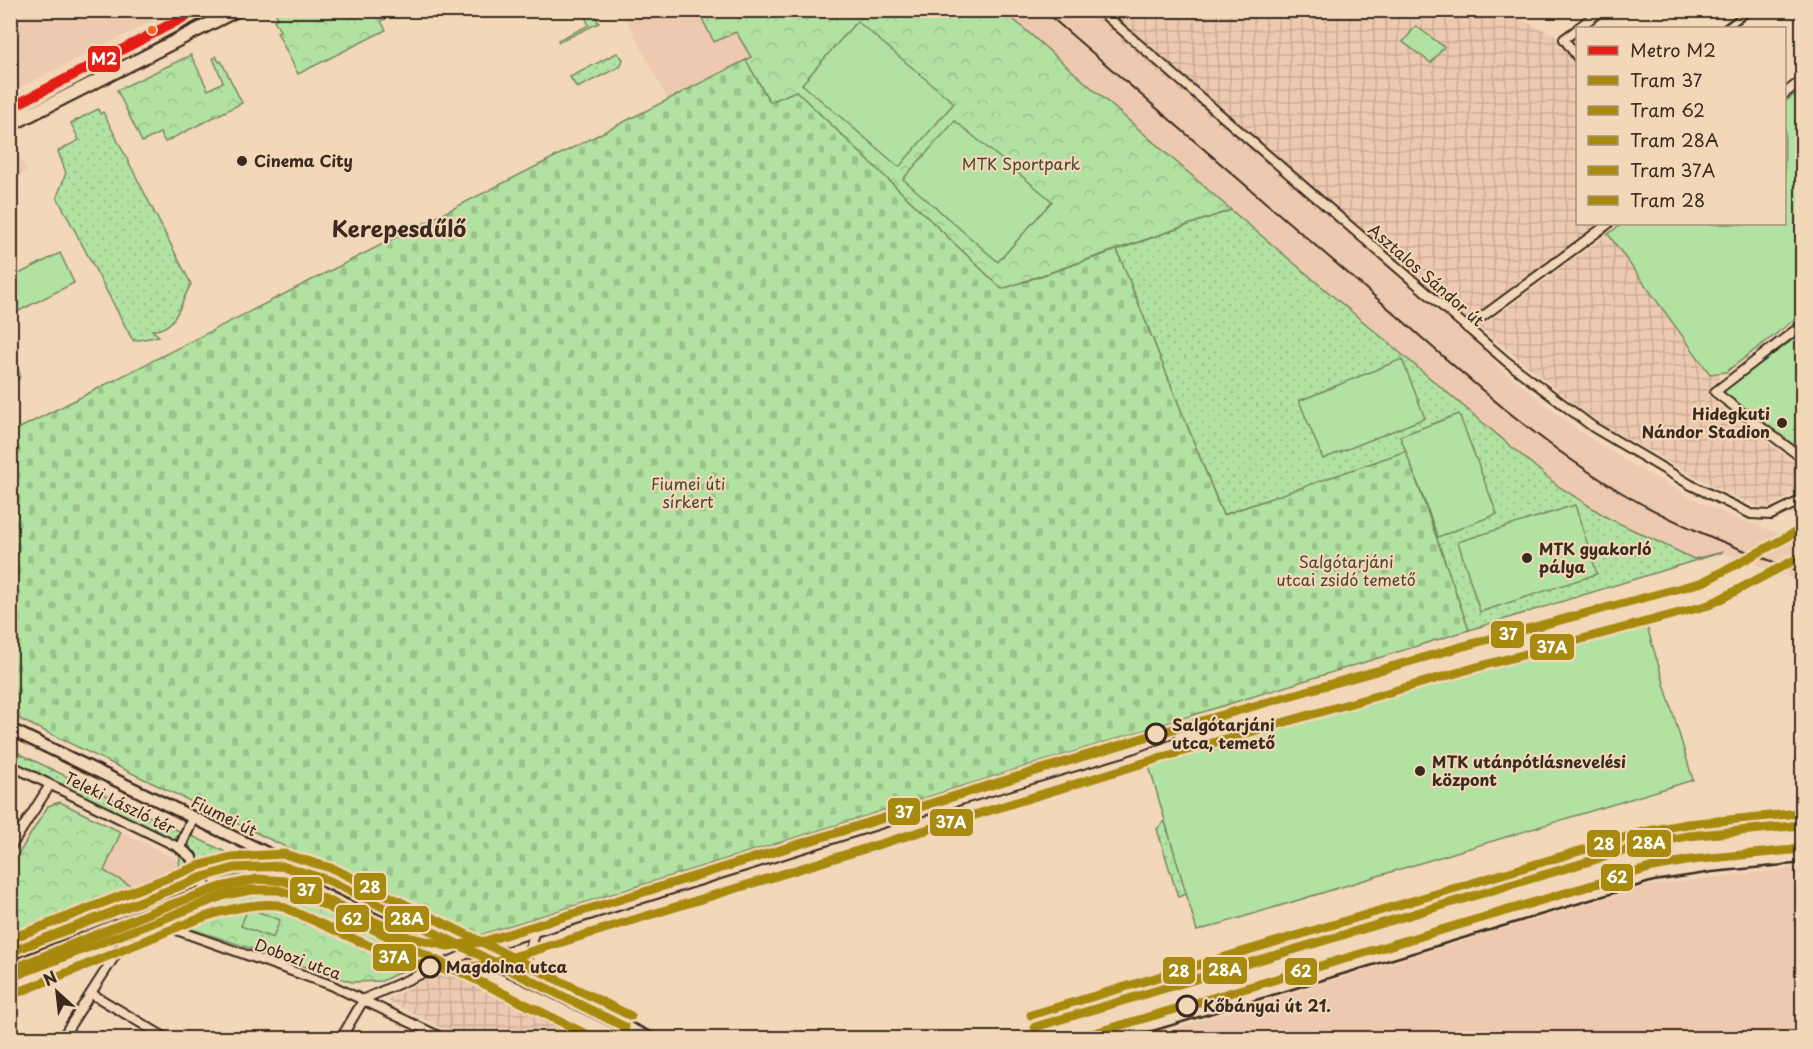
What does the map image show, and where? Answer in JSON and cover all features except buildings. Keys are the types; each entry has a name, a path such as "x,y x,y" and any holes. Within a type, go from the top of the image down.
{"main road":[{"path":"10,112 203,10"},
{"path":"10,125 237,10"},
{"name":"Fiumei út","path":"10,729 649,1038"},
{"path":"1107,1038 1653,875 1710,866 1803,857"}],"street":[{"name":"Asztalos Sándor út","path":"1099,10 1467,328 1593,427 1691,485 1751,514 1765,516 1803,500"},
{"path":"1581,27 1602,10"},
{"path":"1727,27 1750,10"},
{"path":"1799,10 1803,15"},
{"path":"1576,30 1564,39 1576,55"},
{"path":"1786,93 1803,80"},
{"path":"1467,328 1607,225"},
{"path":"1803,325 1715,392 1803,458"},
{"path":"341,1038 364,999 471,952 535,930 1124,752 1168,735"},
{"path":"10,765 50,785"},
{"name":"Teleki László tér","path":"10,848 50,785 180,848 191,857 207,890"},
{"name":"Teleki László tér","path":"180,848 193,817"},
{"path":"10,968 207,890 219,892 295,868"},
{"path":"62,1038 140,916"},
{"name":"Dobozi utca","path":"140,916 364,999 444,1038"},
{"path":"522,976 535,930"},
{"path":"92,994 166,1038"}],"shaded area":[{"path":"11,10 172,10 172,11 11,92"},
{"path":"622,11 698,11 713,42 736,31 751,58 668,100"},
{"path":"1004,11 1086,11 1329,219 1467,328 1497,366 1577,430 1627,462 1692,498 1734,518 1802,541 1802,582 1720,551 1694,559 1608,518 1558,486 1231,210"},
{"path":"1086,11 1501,11 1564,39 1576,57 1576,225 1607,225 1467,328 1329,219"},
{"path":"13,143 27,172 11,180 11,144"},
{"path":"1608,234 1703,367 1710,374 1718,374 1721,384 1708,394 1713,401 1802,468 1802,490 1764,509 1722,491 1597,422 1480,328"},
{"path":"121,832 178,860 180,867 168,894 151,897 104,871"},
{"path":"1802,867 1802,1038 1142,1038 1646,886"},
{"path":"454,964 604,1038 461,1038 387,1000"}],"green space":[{"path":"383,11 387,18 381,21 386,30 298,74 277,32 280,31 274,20 278,18 275,12"},
{"path":"582,11 593,11 599,23 559,42 558,40 589,25"},
{"name":"MTK Sportpark","path":"698,11 1004,11 1231,210 1002,289 796,91 770,102 746,60 751,57 736,32 714,42"},
{"path":"857,21 954,103 899,167 802,84"},
{"path":"1416,26 1444,47 1431,63 1403,42"},
{"path":"177,29 180,35 101,72"},
{"path":"617,53 623,59 621,66 577,88 570,77"},
{"path":"191,55 208,90 223,82 213,58 216,56 219,62 221,61 242,103 165,142 160,133 142,142 117,90"},
{"name":"Fiumei úti sírkert","path":"746,60 770,102 796,90 1002,289 1117,250 1223,515 1406,451 1469,630 473,937 11,715 10,433"},
{"path":"1802,89 1802,314 1726,372 1710,374 1608,234 1621,225 1786,225 1786,101"},
{"path":"98,109 100,114 103,112 191,284 173,320 160,329 152,330 159,336 134,341 131,337 57,197 66,173 58,151 79,140 71,123"},
{"path":"955,121 1052,201 998,262 903,179"},
{"path":"1231,210 1558,486 1608,518 1694,559 1723,552 1469,630 1406,452 1223,515 1117,250"},
{"path":"60,253 74,283 11,315 11,278"},
{"name":"Hidegkuti Nándor Stadion","path":"1802,333 1802,453 1722,392"},
{"path":"11,354 20,374 19,379 11,383"},
{"path":"1402,359 1425,418 1323,459 1299,401"},
{"path":"1459,414 1497,514 1438,537 1400,436"},
{"name":"MTK gyakorló pálya","path":"1575,505 1597,574 1480,612 1458,542"},
{"name":"MTK utánpótlásnevelési központ","path":"1644,617 1693,780 1197,931 1148,762"},
{"path":"10,749 181,832 173,840 11,762"},
{"path":"60,802 121,832 104,871 151,897 146,902 11,955 11,866 48,806"},
{"path":"1165,821 1187,894 1178,897 1157,829"},
{"path":"188,834 263,870 209,881 188,843"},
{"path":"184,854 197,882 168,894 179,867 180,855"},
{"path":"276,883 380,934 428,951 430,957 382,981 352,982 162,919 254,886"},
{"path":"248,908 280,920 273,938 241,926"}],"railway":[{"path":"1043,10 1462,373 1554,447 1641,504 1709,536 1802,573"}],"metro line":[{"name":"M2","path":"10,108 198,10"}],"tram line":[{"name":"37","path":"10,970 159,909 221,887 258,879 285,881 411,938 448,946 482,942 1156,734 1471,644 1703,582 1802,529"},
{"name":"37A","path":"19,992 205,917 223,911 261,905 279,905 403,961 446,970 487,965 1163,757 1477,667 1709,605 1802,556"},
{"name":"28","path":"1031,1015 1643,832 1687,824 1800,813"},
{"name":"28A","path":"1035,1027 1647,844 1688,836 1801,825"},
{"name":"62","path":"1078,1038 1653,867 1691,860 1802,849"},
{"name":"28","path":"10,939 198,866 231,857 284,854 334,869 631,1016"},
{"name":"28A","path":"10,952 203,877 234,868 282,866 328,880 625,1027"},
{"name":"62","path":"14,976 225,895 252,890 278,890 318,902 594,1038"}],"place":[{"name":"Cinema City","path":"242,161"},
{"name":"Hidegkuti Nándor Stadion","path":"1782,423"},
{"name":"MTK gyakorló pálya","path":"1527,558"},
{"name":"Salgótarjáni utca, temető","path":"1156,734"},
{"name":"MTK utánpótlásnevelési központ","path":"1420,771"},
{"name":"Magdolna utca","path":"430,967"},
{"name":"Kőbányai út 21.","path":"1187,1006"}],"district":[{"name":"Kerepesdűlő","path":"399,229"}],"park label":[{"name":"Salgótarjáni utcai zsidó temető","path":"1346,571"}]}
